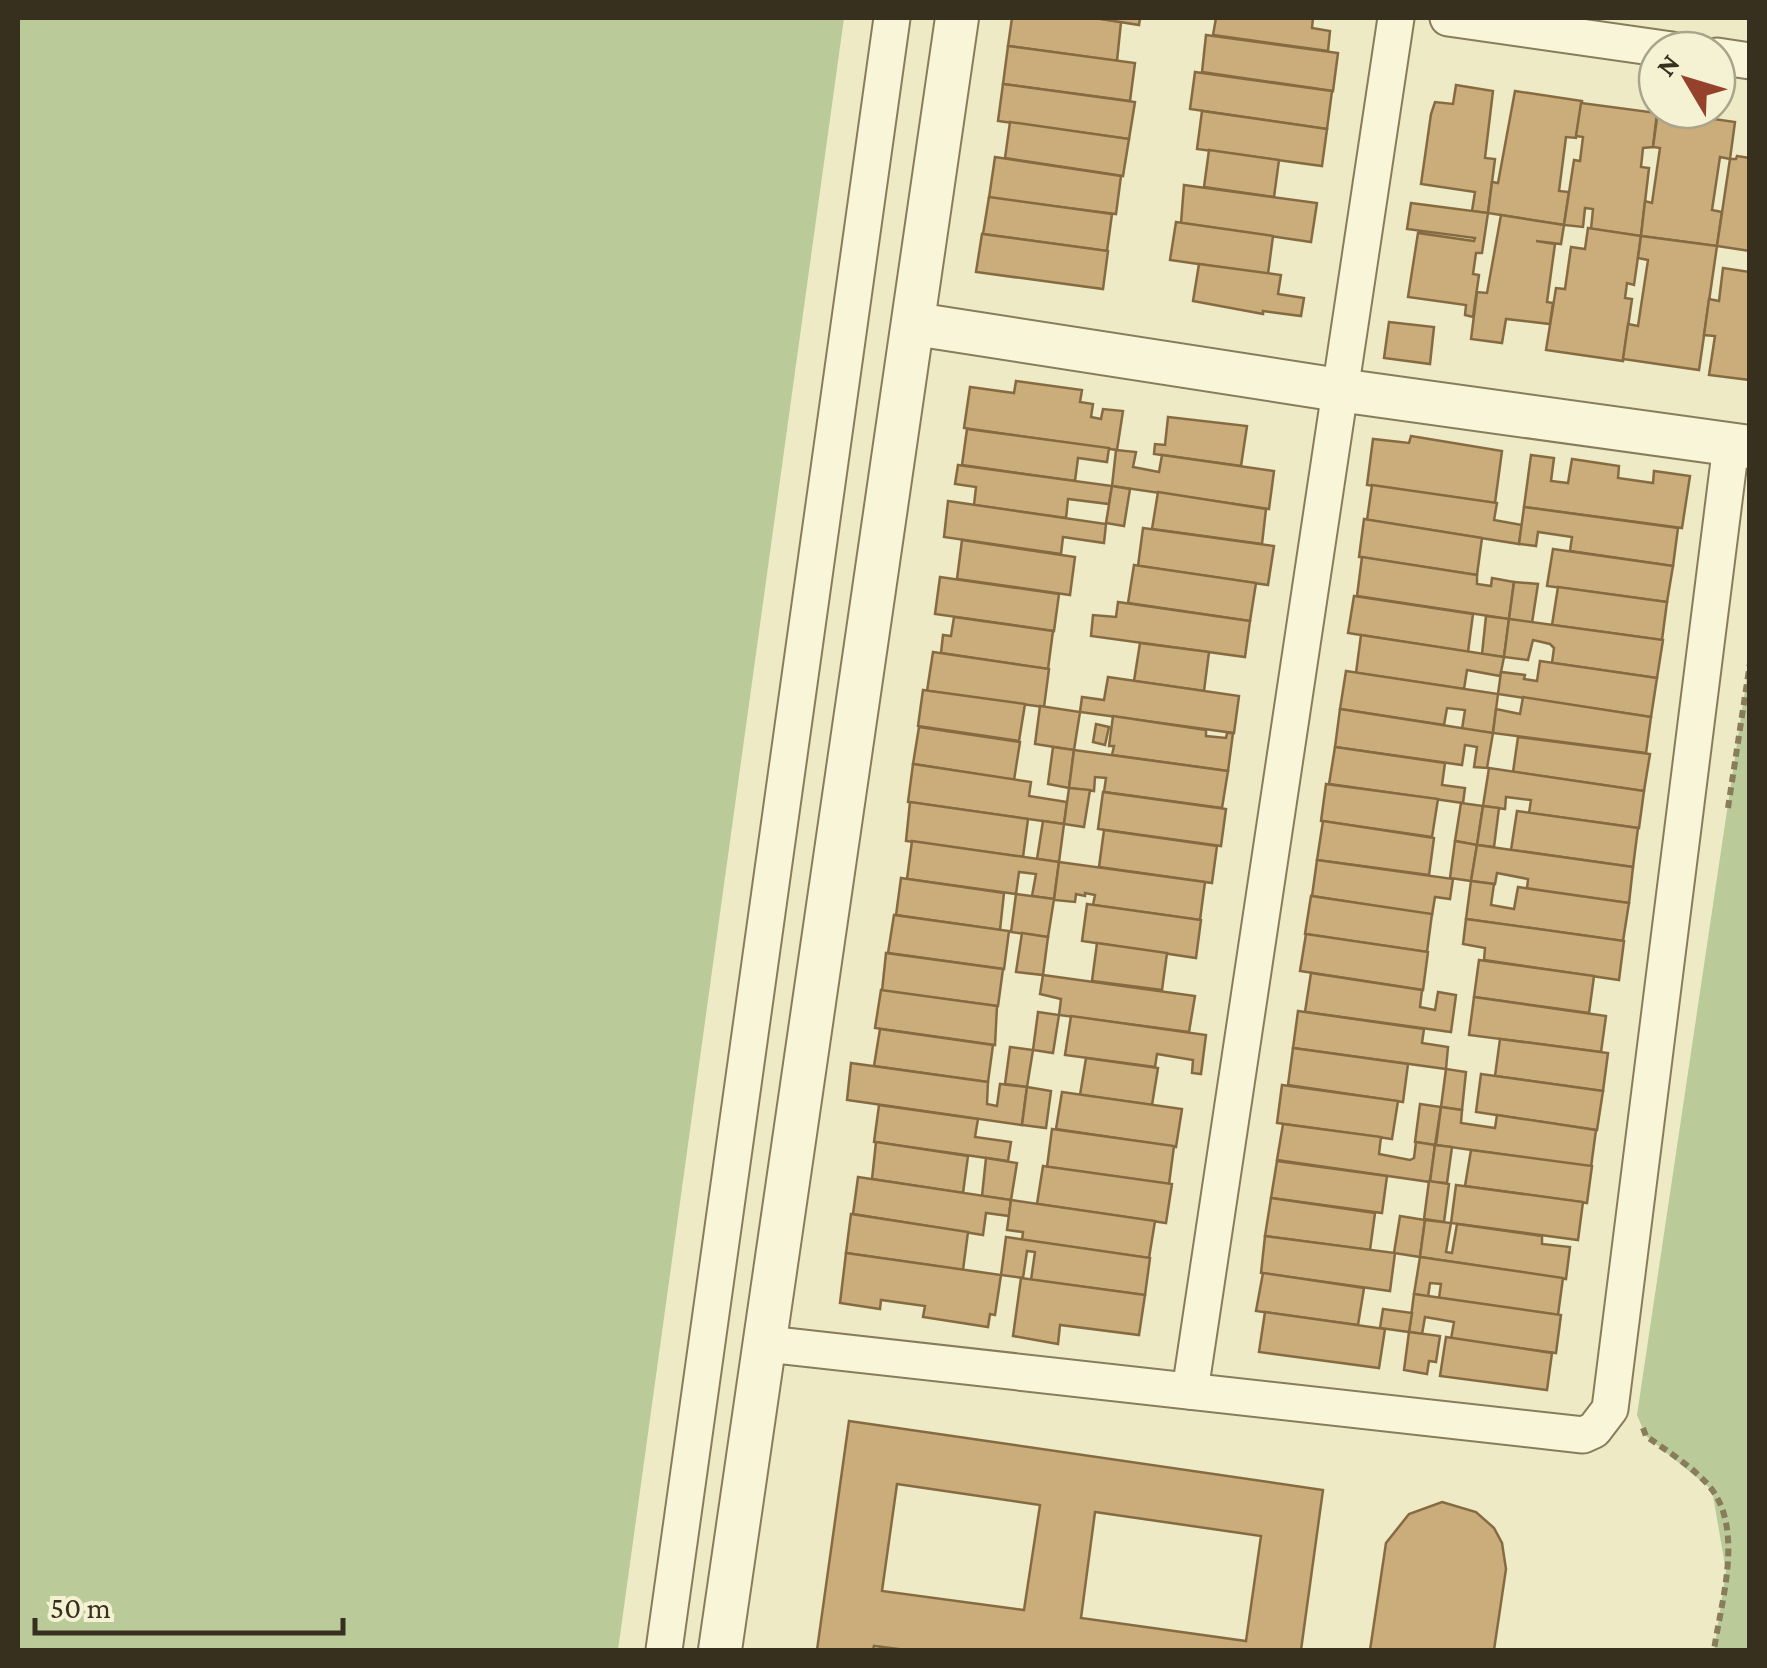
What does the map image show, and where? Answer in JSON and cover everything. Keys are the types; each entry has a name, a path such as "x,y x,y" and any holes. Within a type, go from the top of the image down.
{"street":[{"path":"664,1650 892,18"},
{"path":"720,1650 958,18"},
{"path":"1190,1391 1396,18"},
{"path":"1448,18 1637,45"},
{"path":"767,1344 1582,1435 1594,1430 1610,1408 1740,446 1339,390 915,324"}],"path":[{"path":"1726,817 1750,663"},
{"path":"1637,1415 1646,1436 1712,1490 1728,1526 1726,1571 1714,1650"}],"green space":[{"path":"18,18 844,18 618,1650 18,1650"},
{"path":"1749,663 1750,1650 1714,1650 1726,1571 1712,1490 1646,1436 1637,1415"}],"building":[{"path":"1012,18 1095,18 1121,22 1117,61 1008,46"},
{"path":"1095,18 1140,18 1139,25"},
{"path":"1216,18 1313,18 1312,28 1330,31 1328,51 1213,35"},
{"path":"1206,35 1338,53 1333,91 1202,72"},
{"path":"1008,46 1135,63 1130,101 1003,84"},
{"path":"1195,72 1332,91 1327,129 1190,109"},
{"path":"1003,84 1135,102 1129,139 998,121"},
{"path":"1456,85 1493,91 1485,158 1495,159 1488,213 1472,211 1475,192 1421,184 1435,102 1453,104"},
{"path":"1515,91 1582,101 1576,138 1566,137 1559,191 1569,192 1564,225 1488,213 1492,182 1498,183"},
{"path":"1581,103 1637,110 1637,130 1655,130 1653,147 1643,148 1641,167 1649,168 1641,236 1591,229 1593,209 1585,208 1583,227 1564,225 1574,160 1580,161 1583,137 1576,136"},
{"path":"1202,111 1327,129 1322,166 1197,149"},
{"path":"1010,122 1129,139 1123,176 1005,158"},
{"path":"1655,130 1734,130 1730,159 1720,157 1712,210 1722,212 1717,246 1641,236 1645,201 1652,203 1660,148 1653,147"},
{"path":"1209,150 1279,160 1274,197 1204,187"},
{"path":"995,157 1121,176 1116,214 989,198"},
{"path":"1750,158 1750,251 1717,246 1730,159"},
{"path":"1184,185 1317,203 1311,242 1181,223"},
{"path":"989,197 1112,214 1107,251 983,234"},
{"path":"1411,203 1488,213 1482,253 1476,253 1473,274 1479,275 1473,317 1465,315 1466,305 1408,297 1418,233 1474,241 1475,238 1407,229"},
{"path":"1501,215 1564,225 1561,244 1536,241 1555,244 1547,302 1553,303 1550,324 1506,319 1502,343 1471,339 1477,292 1487,293"},
{"path":"1176,222 1273,236 1268,274 1170,260"},
{"path":"1588,228 1641,236 1634,285 1627,283 1625,298 1632,299 1623,361 1546,350 1556,288 1565,289 1571,247 1585,249"},
{"path":"982,234 1108,251 1103,289 976,272"},
{"path":"1641,236 1717,246 1699,370 1623,359 1628,324 1638,326 1648,260 1638,258"},
{"path":"1199,264 1281,275 1278,294 1304,298 1301,316 1263,314 1193,301"},
{"path":"1723,268 1750,272 1750,380 1709,375 1715,336 1704,335 1709,299 1719,301"},
{"path":"1389,322 1434,327 1430,364 1384,358"},
{"path":"1016,381 1082,390 1080,402 1093,404 1091,417 1101,419 1103,409 1123,411 1117,450 964,428 970,387 1014,393"},
{"path":"1168,417 1247,426 1241,466 1154,454 1155,444 1165,445"},
{"path":"967,429 1109,448 1107,462 1078,458 1075,481 962,465"},
{"path":"1411,436 1502,451 1495,503 1367,485 1373,439 1409,443"},
{"path":"1116,450 1136,452 1133,467 1159,472 1162,455 1274,471 1269,509 1112,486"},
{"path":"1531,455 1554,458 1551,481 1568,483 1572,459 1619,466 1618,478 1653,483 1654,471 1690,476 1682,528 1524,507"},
{"path":"958,465 1112,486 1109,504 1068,499 1066,518 974,505 976,487 955,484"},
{"path":"1372,485 1497,503 1494,520 1522,525 1519,544 1367,520"},
{"path":"1112,486 1130,489 1124,526 1106,523"},
{"path":"1158,492 1266,509 1262,544 1152,529"},
{"path":"948,501 1106,524 1104,543 1063,537 1061,554 944,537"},
{"path":"1524,507 1678,528 1673,566 1570,551 1572,537 1538,532 1536,546 1519,544"},
{"path":"1364,519 1482,538 1477,575 1359,557"},
{"path":"1143,528 1274,546 1268,585 1138,566"},
{"path":"962,540 1075,557 1070,595 957,579"},
{"path":"1553,549 1673,566 1667,602 1547,586"},
{"path":"1362,557 1477,575 1477,584 1491,586 1492,578 1514,582 1509,619 1357,596"},
{"path":"1134,565 1256,583 1250,621 1128,603"},
{"path":"940,577 1059,594 1054,631 935,614"},
{"path":"1514,582 1538,584 1532,623 1509,619"},
{"path":"1558,587 1667,602 1662,640 1552,625"},
{"path":"1354,596 1473,614 1468,652 1348,633"},
{"path":"1118,602 1250,621 1245,657 1091,636 1093,615 1116,617"},
{"path":"1486,616 1509,619 1504,657 1482,654"},
{"path":"954,617 1053,631 1048,669 941,653 943,635 951,636"},
{"path":"1509,619 1663,640 1657,678 1552,663 1554,648 1533,640 1528,660 1504,657"},
{"path":"1361,635 1504,657 1500,676 1467,670 1464,689 1356,673"},
{"path":"1140,643 1209,652 1204,691 1134,681"},
{"path":"933,652 1049,669 1044,707 927,691"},
{"path":"1540,661 1657,678 1651,717 1498,694 1501,672 1537,681"},
{"path":"1346,671 1498,694 1493,733 1462,729 1465,710 1447,708 1444,725 1340,709"},
{"path":"1108,677 1239,696 1234,733 1080,712 1082,697 1104,700"},
{"path":"923,690 1025,704 1019,741 918,726"},
{"path":"1523,697 1651,717 1646,753 1493,733 1496,709 1520,714"},
{"path":"1040,706 1080,712 1074,750 1035,744"},
{"path":"1340,709 1493,733 1487,768 1474,767 1477,747 1465,745 1462,765 1335,747"},
{"path":"1113,716 1206,730 1206,736 1226,738 1227,733 1233,733 1228,771 1112,755 1114,746 1109,746"},
{"path":"1096,724 1109,727 1105,745 1093,742"},
{"path":"919,727 1020,742 1014,780 913,764"},
{"path":"1518,737 1650,754 1644,791 1513,772"},
{"path":"1053,747 1074,750 1069,788 1048,784"},
{"path":"1335,747 1445,763 1442,785 1465,788 1463,803 1329,784"},
{"path":"1074,750 1228,771 1222,808 1104,792 1106,778 1095,777 1094,791 1069,788"},
{"path":"913,764 1031,782 1029,796 1067,802 1064,824 908,802"},
{"path":"1489,768 1644,791 1639,828 1529,813 1531,800 1506,797 1505,809 1483,806"},
{"path":"1326,784 1438,799 1432,837 1321,821"},
{"path":"1069,788 1090,790 1084,827 1064,824"},
{"path":"1103,792 1226,809 1221,846 1098,829"},
{"path":"910,802 1028,819 1023,857 906,841"},
{"path":"1461,803 1483,806 1477,845 1455,841"},
{"path":"1483,806 1499,808 1494,847 1477,845"},
{"path":"1517,811 1638,828 1633,867 1511,850"},
{"path":"1043,821 1064,824 1059,862 1037,859"},
{"path":"1323,821 1434,838 1429,875 1317,860"},
{"path":"1104,830 1217,846 1212,883 1099,867"},
{"path":"912,841 1059,862 1054,899 1032,896 1036,874 1019,872 1016,894 907,879"},
{"path":"1455,841 1477,845 1471,881 1450,878"},
{"path":"1477,845 1633,867 1629,903 1527,889 1528,879 1497,873 1495,884 1471,881"},
{"path":"1317,860 1453,879 1450,899 1435,897 1432,915 1312,896"},
{"path":"1059,862 1205,882 1200,920 1093,905 1095,895 1085,893 1076,894 1075,902 1054,900"},
{"path":"901,878 1004,893 1000,930 896,915"},
{"path":"1471,881 1494,884 1491,905 1514,909 1518,887 1629,903 1623,941 1466,919"},
{"path":"1016,894 1054,899 1048,937 1011,932"},
{"path":"1311,896 1432,914 1427,952 1305,934"},
{"path":"1087,904 1201,920 1196,958 1082,941"},
{"path":"894,915 1009,931 1004,969 888,953"},
{"path":"1466,919 1624,941 1619,980 1484,960 1485,948 1463,944"},
{"path":"1022,933 1048,937 1043,975 1016,972"},
{"path":"1306,934 1428,952 1423,990 1300,971"},
{"path":"1097,943 1167,953 1162,990 1092,981"},
{"path":"886,953 1003,969 998,1006 882,991"},
{"path":"1479,960 1594,976 1589,1013 1474,997"},
{"path":"1311,973 1422,990 1420,1007 1435,1010 1438,992 1456,995 1451,1032 1305,1012"},
{"path":"1043,975 1195,996 1189,1032 1059,1015 1061,999 1040,994"},
{"path":"881,990 997,1006 995,1045 875,1028"},
{"path":"1474,997 1606,1016 1601,1052 1469,1035"},
{"path":"1298,1011 1424,1029 1422,1043 1448,1047 1446,1069 1293,1048"},
{"path":"1038,1012 1059,1015 1053,1053 1033,1050"},
{"path":"1071,1016 1206,1035 1201,1074 1192,1073 1193,1060 1157,1054 1155,1067 1065,1055"},
{"path":"880,1029 993,1045 988,1082 874,1066"},
{"path":"1500,1039 1608,1053 1603,1091 1495,1076"},
{"path":"1010,1047 1033,1050 1027,1087 1005,1084"},
{"path":"1293,1048 1408,1064 1403,1102 1288,1085"},
{"path":"1086,1058 1158,1068 1152,1105 1080,1095"},
{"path":"851,1063 988,1082 987,1104 997,1106 1000,1084 1027,1087 1022,1125 847,1100"},
{"path":"1446,1069 1466,1072 1462,1110 1441,1107"},
{"path":"1481,1074 1603,1091 1597,1130 1476,1112"},
{"path":"1282,1085 1398,1101 1392,1139 1277,1123"},
{"path":"1027,1087 1051,1091 1046,1128 1022,1125"},
{"path":"1062,1092 1182,1109 1176,1147 1056,1129"},
{"path":"1420,1104 1441,1107 1435,1145 1415,1142"},
{"path":"879,1105 978,1119 975,1137 1011,1142 1008,1161 874,1142"},
{"path":"1441,1107 1462,1110 1461,1123 1495,1128 1497,1115 1596,1130 1591,1167 1436,1145"},
{"path":"1283,1124 1381,1137 1379,1154 1410,1160 1414,1158 1416,1142 1435,1145 1430,1182 1277,1160"},
{"path":"1052,1129 1174,1146 1169,1184 1047,1167"},
{"path":"876,1142 968,1156 963,1193 872,1179"},
{"path":"1435,1145 1452,1147 1447,1183 1430,1182"},
{"path":"1471,1150 1592,1166 1587,1203 1465,1186"},
{"path":"986,1158 1017,1163 1011,1200 982,1196"},
{"path":"1277,1161 1387,1176 1382,1213 1271,1198"},
{"path":"1043,1166 1172,1184 1166,1223 1037,1204"},
{"path":"858,1177 1011,1200 1009,1216 986,1213 983,1235 853,1214"},
{"path":"1429,1181 1449,1184 1444,1222 1424,1219"},
{"path":"1456,1185 1583,1202 1578,1240 1451,1223"},
{"path":"1271,1198 1375,1213 1370,1250 1265,1236"},
{"path":"1011,1200 1155,1221 1149,1258 1022,1240 1023,1232 1007,1230"},
{"path":"851,1214 968,1232 963,1270 846,1253"},
{"path":"1400,1216 1425,1220 1420,1257 1394,1253"},
{"path":"1425,1220 1451,1223 1446,1252 1452,1253 1457,1224 1542,1236 1542,1244 1570,1247 1566,1279 1420,1257"},
{"path":"1265,1236 1395,1253 1390,1291 1261,1273"},
{"path":"1006,1237 1150,1258 1145,1295 1031,1280 1035,1252 1027,1251 1023,1278 1001,1275"},
{"path":"846,1253 1001,1275 995,1315 990,1314 988,1327 923,1317 925,1306 881,1300 880,1309 840,1303"},
{"path":"1420,1257 1563,1278 1558,1315 1439,1298 1441,1284 1430,1283 1428,1297 1414,1294"},
{"path":"1263,1273 1364,1288 1358,1325 1256,1311"},
{"path":"1021,1278 1145,1295 1139,1335 1060,1325 1058,1344 1013,1336"},
{"path":"1414,1294 1561,1315 1556,1353 1451,1339 1454,1322 1425,1317 1422,1334 1409,1332"},
{"path":"1383,1309 1412,1313 1409,1332 1380,1328"},
{"path":"1265,1312 1385,1329 1379,1368 1259,1352"},
{"path":"1409,1332 1440,1336 1436,1362 1429,1361 1427,1374 1404,1370"},
{"path":"1446,1337 1552,1353 1547,1390 1440,1376"},
{"path":"849,1421 1323,1490 1301,1650 906,1650 874,1646 873,1650 817,1650","holes":["897,1484 1040,1505 1024,1610 882,1591","1095,1512 1261,1536 1246,1641 1081,1618"]},
{"path":"1442,1502 1476,1512 1494,1528 1502,1543 1506,1569 1494,1650 1370,1650 1386,1543 1409,1514"}]}
